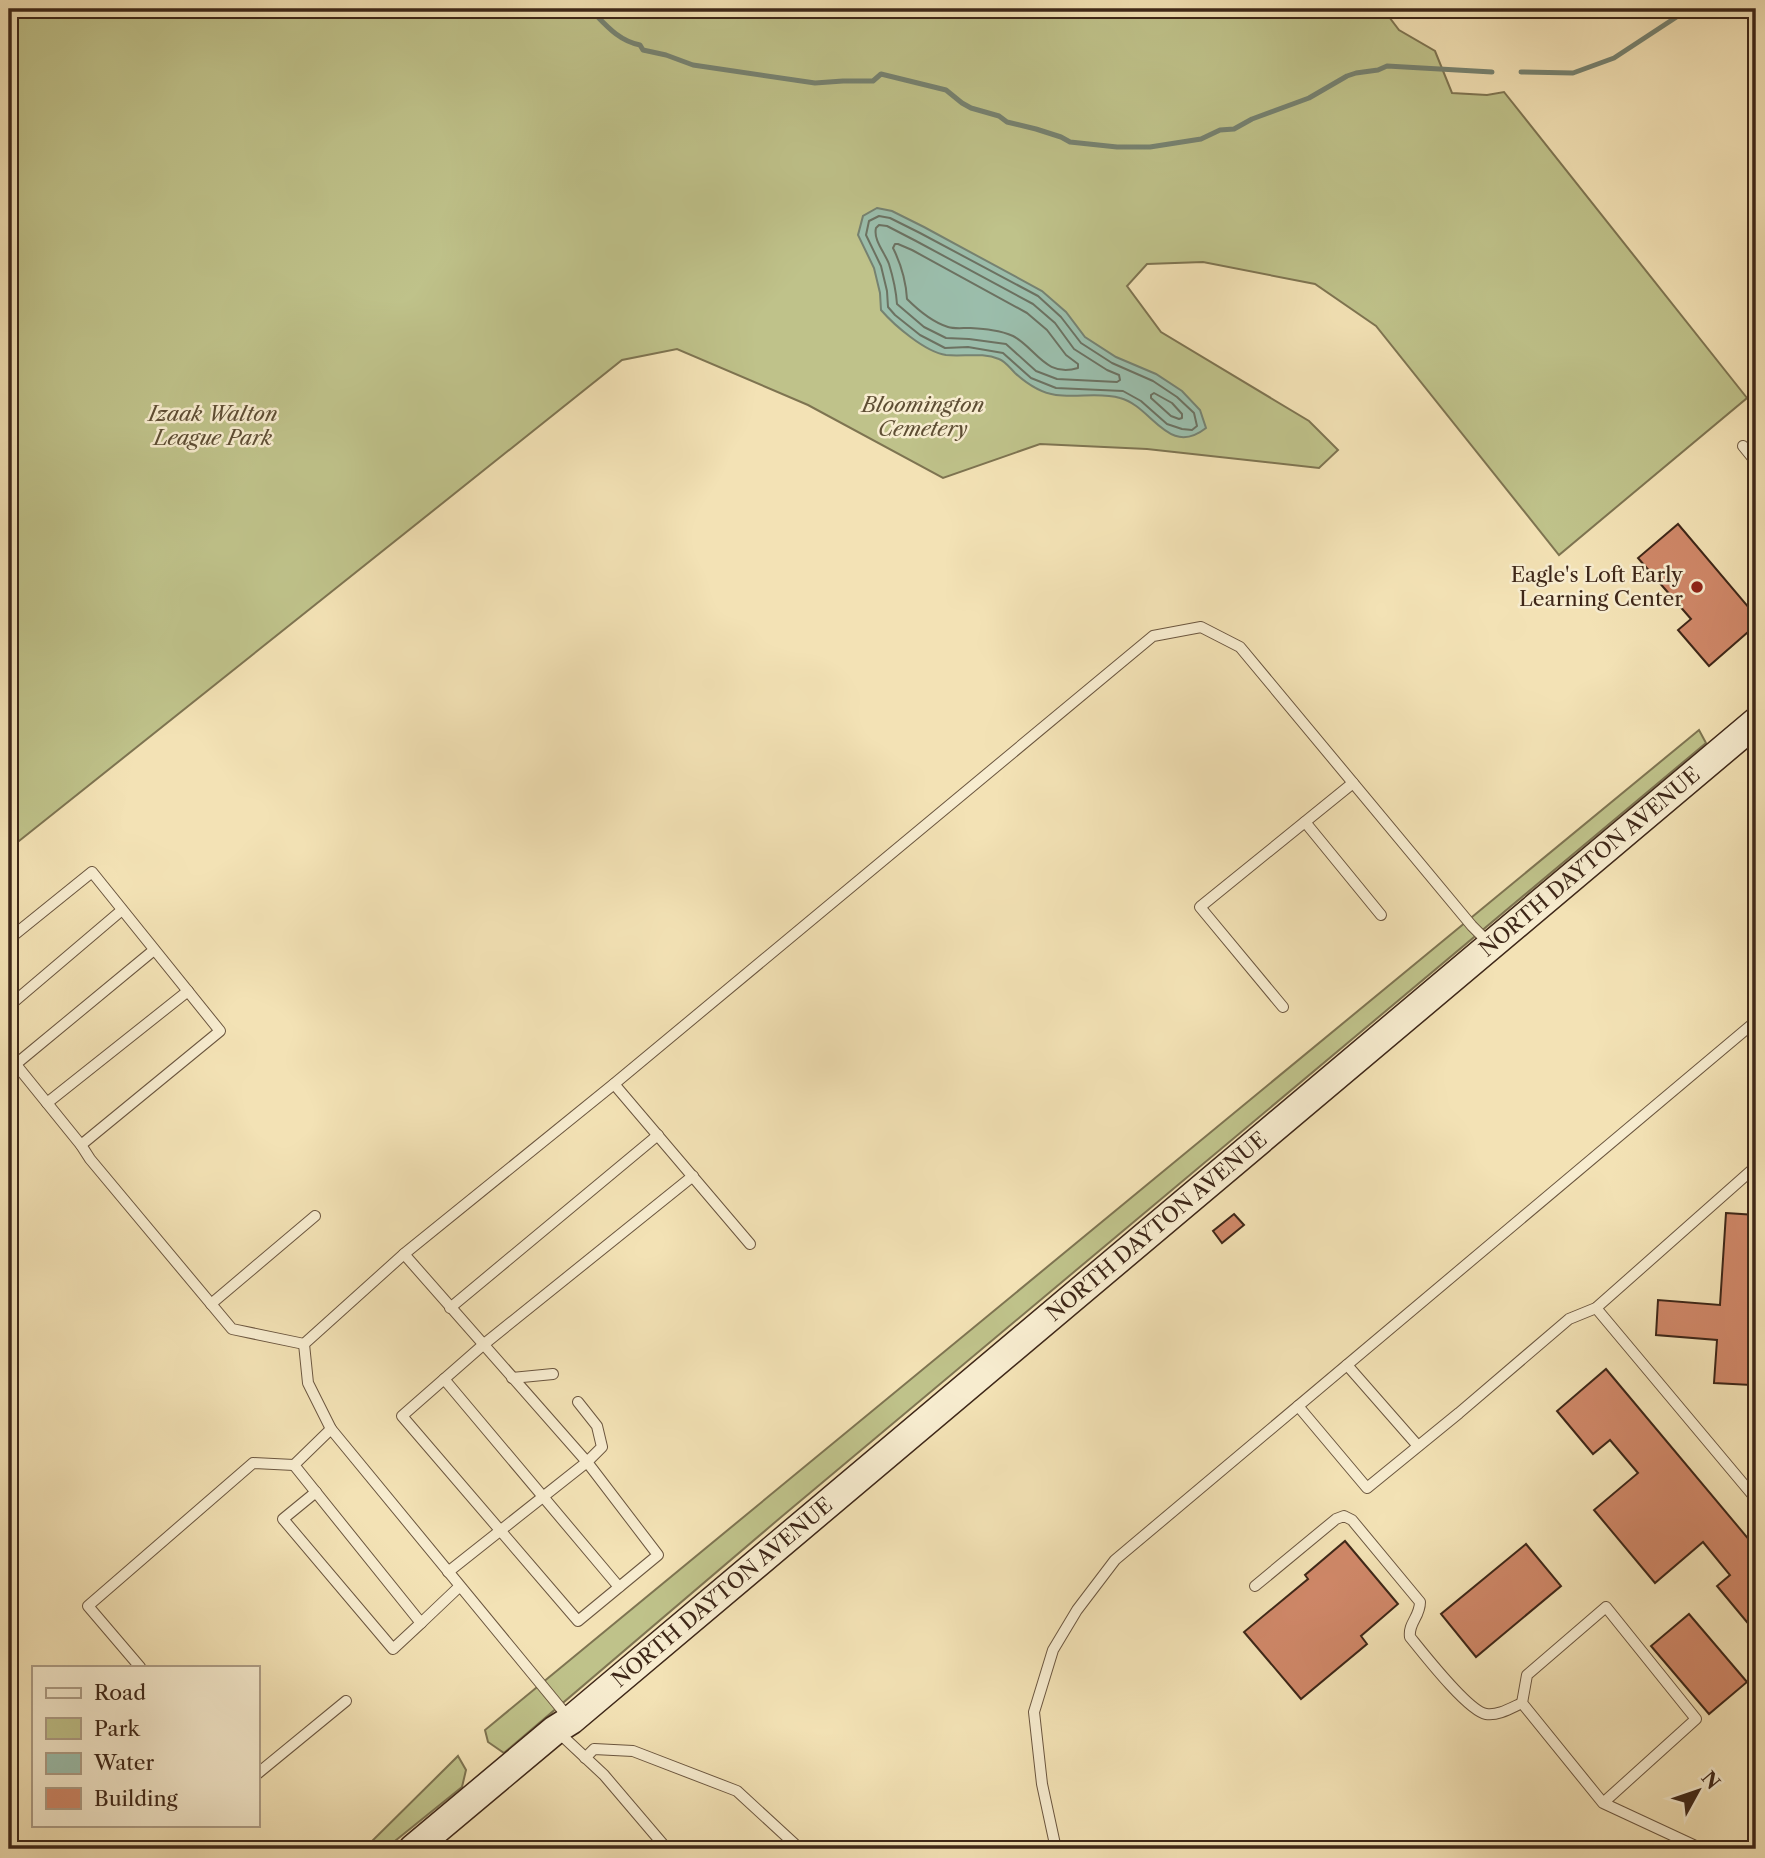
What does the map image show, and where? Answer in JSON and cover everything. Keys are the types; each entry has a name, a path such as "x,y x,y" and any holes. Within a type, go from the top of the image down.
{"main road":[{"name":"NORTH DAYTON AVENUE","path":"413,1849 1756,722"}],"lane":[{"path":"1743,446 1756,462"},
{"path":"304,1344 404,1254 614,1084 1153,636 1201,627 1240,646 1490,945"},
{"path":"1283,1007 1200,907 1353,783"},
{"path":"1305,822 1381,915"},
{"path":"9,939 92,872 220,1031 81,1144"},
{"path":"9,1006 122,910"},
{"path":"155,950 12,1060 81,1144 90,1159 232,1329 304,1344"},
{"path":"47,1103 188,991"},
{"path":"1056,1849 1042,1784 1034,1712 1053,1650 1077,1610 1115,1560 1756,1021"},
{"path":"614,1084 750,1244"},
{"path":"450,1308 658,1135"},
{"path":"1298,1406 1367,1488 1569,1319 1596,1308 1756,1168"},
{"path":"404,1254 450,1308 483,1345 512,1378 587,1462 658,1555 578,1621 402,1416 483,1345 693,1176"},
{"path":"211,1304 316,1216"},
{"path":"1596,1308 1756,1499"},
{"path":"304,1344 308,1383 331,1429 460,1586 585,1758 604,1775 667,1849"},
{"path":"1347,1364 1418,1446"},
{"path":"512,1378 553,1374"},
{"path":"444,1379 619,1587"},
{"path":"448,1572 587,1462 602,1447 597,1426 578,1402"},
{"path":"139,1666 88,1606 253,1463 294,1465 331,1429"},
{"path":"294,1465 421,1623"},
{"path":"316,1492 283,1519 393,1648 460,1586"},
{"path":"1255,1586 1336,1519 1344,1517 1352,1520 1420,1602 1420,1611 1409,1629 1409,1637 1464,1700 1485,1714 1494,1714 1521,1703"},
{"path":"1521,1703 1527,1675 1606,1607 1696,1719 1603,1803"},
{"path":"259,1772 346,1701"},
{"path":"1521,1703 1603,1803 1702,1849"},
{"path":"585,1758 594,1749 633,1751 737,1791 800,1849"}],"green space":[{"path":"9,9 1383,9 1399,30 1435,51 1452,93 1487,95 1504,92 1747,398 1559,555 1376,326 1315,284 1203,262 1147,264 1127,286 1161,332 1309,421 1338,450 1319,468 1147,449 1040,444 943,478 808,405 677,349 622,360 9,849"},
{"path":"1699,730 1706,743 780,1518 504,1753 488,1742 485,1730"},
{"path":"458,1756 466,1770 462,1787 385,1849 364,1849"}],"water":[{"path":"877,208 892,211 924,227 1042,291 1066,312 1085,337 1116,357 1156,374 1182,391 1200,410 1206,428 1193,436 1181,437 1171,434 1142,410 1120,398 1105,395 1050,394 1029,384 999,359 979,355 946,355 920,343 881,310 874,268 858,235 863,216"}],"building":[{"name":"Eagle's Loft Early Learning Center","path":"1678,524 1756,616 1756,625 1709,666 1678,630 1691,619 1638,558"},
{"path":"1726,1213 1756,1215 1756,1359 1752,1359 1751,1385 1714,1383 1717,1340 1656,1335 1658,1300 1720,1305"},
{"path":"1234,1214 1244,1225 1222,1243 1213,1231"},
{"path":"1606,1369 1756,1548 1756,1633 1717,1586 1730,1575 1703,1542 1655,1583 1594,1510 1638,1473 1610,1440 1593,1454 1557,1411"},
{"path":"1345,1541 1398,1604 1361,1636 1367,1644 1301,1699 1244,1632 1308,1579 1305,1575"},
{"path":"1526,1544 1561,1586 1476,1657 1441,1614"},
{"path":"1689,1614 1747,1682 1709,1714 1651,1646"}],"waterway":[{"path":"590,9 612,31 625,40 640,45 643,50 693,65 815,83 873,81 881,74 946,90 971,108 1070,142 1117,147 1150,147 1201,139 1220,130 1234,129 1252,119 1309,98 1347,76 1387,66 1492,72"},
{"path":"1521,72 1573,73 1614,58 1678,16 1756,12"}],"place":[{"name":"Eagle's Loft Early Learning Center","path":"1697,587"}],"park label":[{"name":"Bloomington Cemetery","path":"923,417"},
{"name":"Izaak Walton League Park","path":"213,426"}]}
